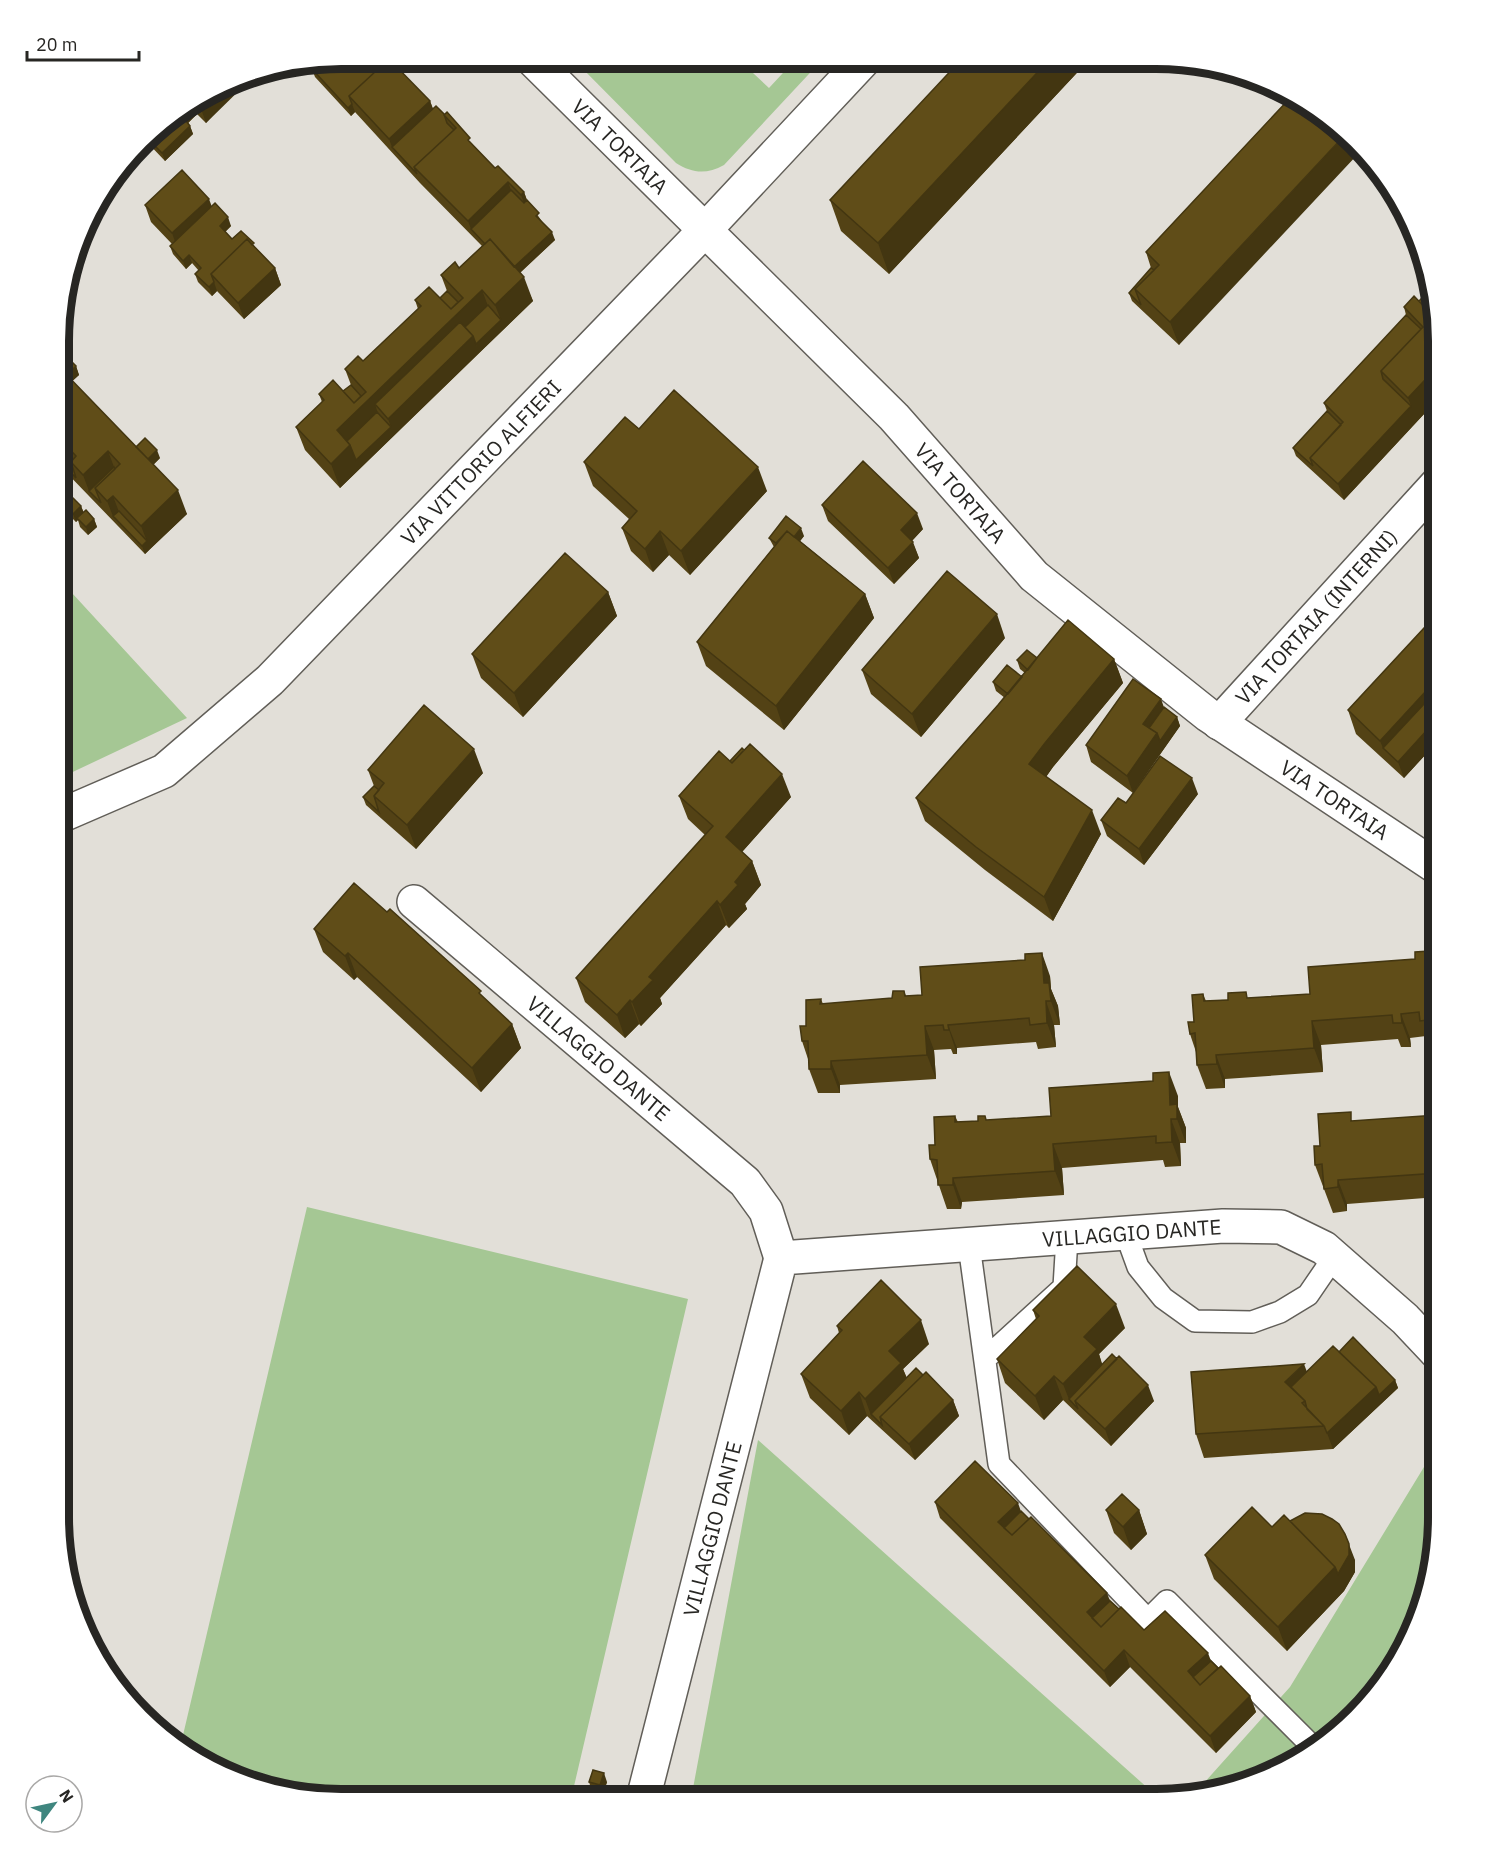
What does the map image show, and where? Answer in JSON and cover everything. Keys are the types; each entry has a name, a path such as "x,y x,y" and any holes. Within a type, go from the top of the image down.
{"street":[{"name":"VIA TORTAIA","path":"542,69 894,417 1034,576 1219,723 1428,861"},
{"name":"VIA VITTORIO ALFIERI","path":"69,812 164,771 270,680 704,231 856,69"},
{"name":"VIA TORTAIA (INTERNI)","path":"1219,723 1428,494"},
{"name":"VILLAGGIO DANTE","path":"414,902 745,1182 766,1211 781,1258 646,1789"},
{"name":"VILLAGGIO DANTE","path":"781,1258 1223,1226 1281,1227 1324,1248 1405,1319 1428,1343"}],"lane":[{"path":"1126,1234 1138,1268 1163,1298 1195,1321 1252,1322 1280,1312 1308,1295 1334,1257"},
{"path":"985,1359 1064,1287 1067,1238"},
{"path":"969,1245 999,1464 1148,1620 1167,1601 1308,1742"}],"green space":[{"path":"583,69 749,69 769,88 787,69 814,69 724,165 699,172 676,163"},
{"path":"69,590 187,718 69,774"},
{"path":"307,1207 688,1299 573,1789 305,1787 253,1775 205,1753 182,1738"},
{"path":"758,1440 1149,1789 693,1789"},
{"path":"1428,1460 1426,1553 1419,1588 1400,1637 1372,1683 1335,1722 1292,1753 1244,1775 1202,1785 1290,1687"}],"building":[{"path":"378,69 349,96 352,104 348,108 313,71"},
{"path":"378,69 399,69 430,101 389,139 349,96"},
{"path":"952,69 1041,69 878,243 830,200"},
{"path":"1286,102 1322,125 1340,141 1170,322 1135,289 1159,265 1146,252"},
{"path":"436,106 454,130 414,167 417,174 392,147"},
{"path":"447,112 470,138 468,140 495,168 498,166 524,192 521,195 508,182 468,221 414,167 456,128 444,115"},
{"path":"184,119 190,126 162,153 154,144"},
{"path":"182,170 209,199 172,233 145,205"},
{"path":"511,190 524,203 527,200 539,213 536,216 552,232 514,267 490,239 485,244 471,229"},
{"path":"215,203 228,217 220,226 232,239 241,231 254,243 252,245 247,239 211,274 214,282 209,287 195,274 201,268 189,255 183,261 170,246"},
{"path":"247,239 275,268 238,303 211,274"},
{"path":"490,239 524,277 495,305 482,290 337,430 350,445 331,464 296,427 324,400 319,394 333,380 354,403 366,392 345,369 358,356 363,361 421,306 415,300 429,287 451,309 463,298 441,275 455,262 459,268"},
{"path":"1151,268 1154,270 1135,289 1141,305 1129,293"},
{"path":"447,291 458,302 451,309 440,298"},
{"path":"1414,296 1426,309 1428,341 1428,377 1408,398 1381,371 1423,327 1404,307"},
{"path":"1424,296 1426,309 1419,301"},
{"path":"488,305 501,320 476,344 473,336 465,327"},
{"path":"1406,315 1421,329 1381,371 1383,379 1411,406 1338,484 1310,458 1343,422 1324,403"},
{"path":"460,322 473,336 388,419 375,404"},
{"path":"69,359 76,366 69,373"},
{"path":"69,377 178,490 141,526 113,496 107,501 95,488 120,464 108,451 83,475 71,462 76,456 69,449"},
{"path":"351,385 361,396 354,403 343,391"},
{"path":"674,390 758,467 681,551 660,531 645,549 622,528 637,511 584,462 625,417 639,429"},
{"path":"1327,411 1341,425 1310,458 1313,466 1293,448"},
{"path":"377,412 391,427 356,460 347,441"},
{"path":"145,438 157,450 148,459 136,447"},
{"path":"69,458 72,461 76,478 69,471"},
{"path":"863,461 917,513 901,530 913,542 888,568 822,505"},
{"path":"114,467 115,469 95,488 101,503 89,491"},
{"path":"72,497 81,506 73,514 69,510 69,500"},
{"path":"86,510 94,519 86,527 77,518"},
{"path":"119,511 147,541 142,546 113,516"},
{"path":"786,516 801,528 794,537 787,531 776,543 769,538"},
{"path":"787,531 865,594 776,706 697,642"},
{"path":"565,553 608,592 514,693 472,654"},
{"path":"947,571 997,614 912,714 862,670"},
{"path":"1068,620 1114,659 1029,764 1092,810 1044,897 976,847 916,798 998,705"},
{"path":"1428,624 1428,689 1380,741 1348,710"},
{"path":"1027,650 1037,658 1028,670 1017,660"},
{"path":"1007,665 1022,677 1008,694 993,682"},
{"path":"1133,679 1161,699 1143,724 1157,733 1127,776 1086,745"},
{"path":"1428,700 1428,729 1398,762 1383,748"},
{"path":"424,705 474,749 407,825 374,796 384,783 368,770"},
{"path":"1164,707 1177,717 1160,741 1157,733 1149,728"},
{"path":"750,744 782,774 726,837 752,861 735,882 738,885 720,905 717,901 649,977 653,980 617,1015 576,978 713,826 679,796 719,751 732,763"},
{"path":"742,748 744,750 732,763 730,761"},
{"path":"1160,756 1192,778 1139,849 1101,820 1118,798 1126,803"},
{"path":"374,786 379,790 374,796 379,812 363,797"},
{"path":"354,883 387,912 390,909 481,991 479,993 512,1024 472,1068 348,953 345,956 314,929"},
{"path":"1428,951 1428,1020 1420,1021 1419,1012 1401,1014 1402,1023 1393,1023 1392,1015 1312,1021 1314,1048 1216,1055 1217,1064 1197,1065 1195,1033 1190,1034 1188,1022 1194,1022 1192,995 1203,994 1204,1001 1228,1000 1228,993 1246,992 1247,998 1310,994 1308,967 1415,959 1415,952"},
{"path":"1042,953 1044,983 1049,983 1051,1001 1046,1001 1047,1023 1030,1025 1029,1018 948,1025 949,1030 944,1030 943,1025 925,1026 927,1055 831,1061 831,1069 809,1069 808,1041 802,1041 800,1026 806,1026 806,1000 821,999 820,1004 892,998 893,991 904,991 905,996 922,995 920,967 1025,960 1025,954"},
{"path":"1169,1072 1170,1105 1177,1104 1177,1119 1171,1119 1172,1142 1156,1143 1156,1136 1053,1144 1055,1171 953,1178 953,1185 938,1185 937,1160 930,1159 929,1145 935,1145 934,1117 955,1116 955,1122 978,1121 978,1116 985,1116 986,1120 1051,1116 1049,1088 1153,1081 1153,1073"},
{"path":"1351,1112 1351,1121 1428,1116 1428,1174 1338,1180 1338,1187 1324,1189 1322,1164 1315,1165 1314,1146 1320,1146 1318,1114"},
{"path":"1077,1266 1116,1304 1084,1337 1097,1349 1063,1384 1054,1376 1035,1396 997,1359 1039,1316 1033,1310"},
{"path":"881,1280 921,1320 889,1351 901,1363 865,1399 859,1392 841,1411 801,1374 842,1330 837,1326"},
{"path":"1353,1337 1395,1380 1379,1395 1376,1387 1339,1352"},
{"path":"1333,1346 1376,1387 1327,1433 1324,1426 1307,1409 1305,1401 1291,1387"},
{"path":"1112,1354 1117,1359 1075,1401 1078,1409 1069,1399"},
{"path":"1119,1356 1148,1385 1105,1429 1075,1401"},
{"path":"1304,1364 1285,1382 1305,1401 1302,1403 1324,1426 1196,1434 1191,1372"},
{"path":"916,1368 923,1375 880,1417 882,1425 871,1414"},
{"path":"926,1372 953,1400 909,1444 880,1417"},
{"path":"975,1461 1018,1503 998,1522 1012,1535 1031,1517 1107,1593 1087,1612 1101,1627 1121,1607 1144,1630 1165,1611 1208,1653 1188,1671 1200,1685 1221,1666 1250,1696 1210,1736 1124,1650 1104,1671 935,1502"},
{"path":"1122,1494 1139,1510 1123,1527 1106,1510"},
{"path":"1252,1507 1272,1527 1284,1515 1335,1567 1278,1627 1205,1555"},
{"path":"1021,1511 1029,1519 1012,1535 1004,1528"},
{"path":"1305,1513 1322,1514 1332,1519 1339,1524 1345,1534 1349,1544 1349,1555 1338,1574 1335,1567 1290,1521"},
{"path":"1110,1601 1119,1609 1101,1627 1092,1618"},
{"path":"1211,1661 1218,1668 1200,1685 1193,1677"},
{"path":"593,1770 604,1773 600,1785 589,1782"}]}
